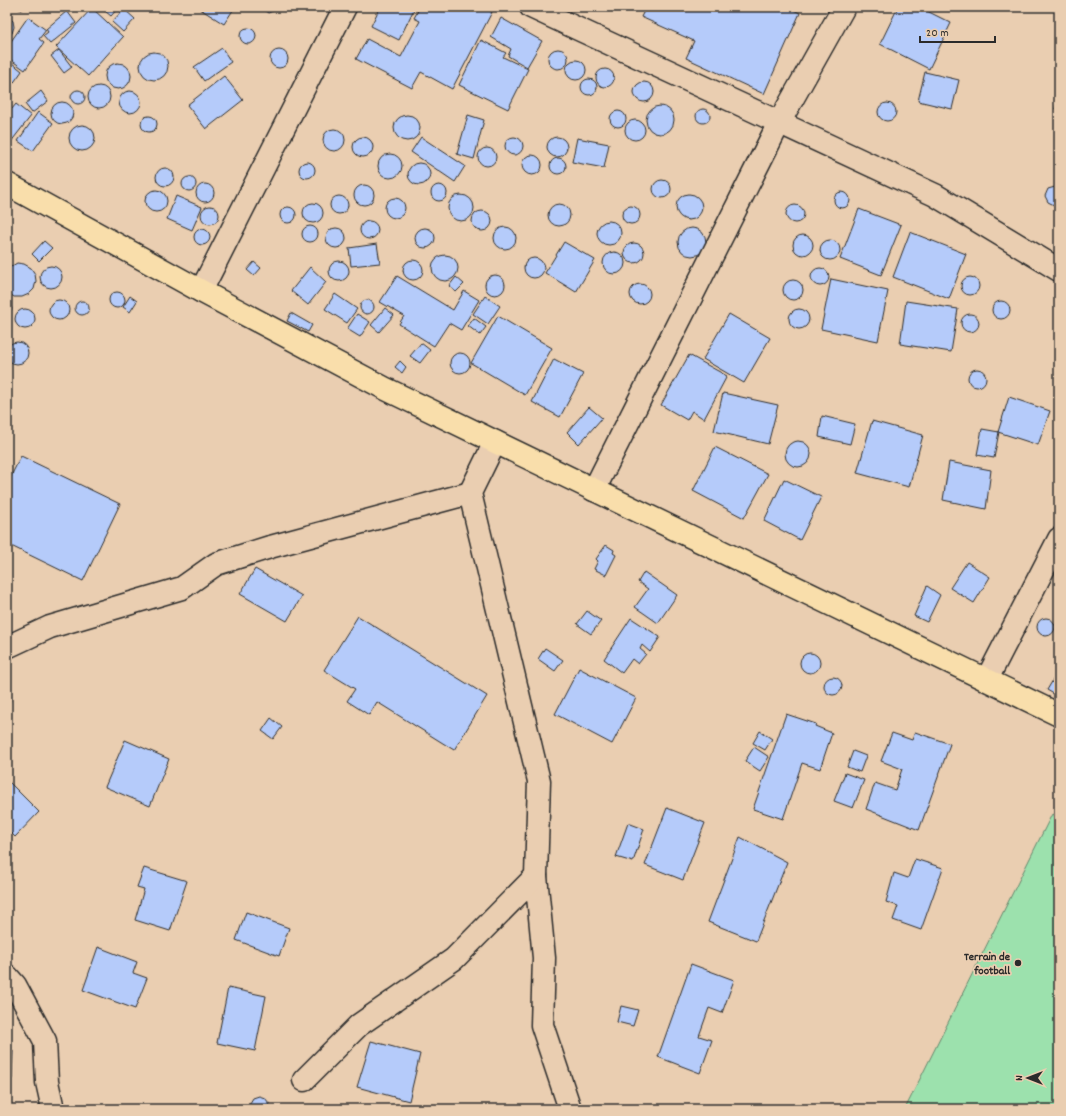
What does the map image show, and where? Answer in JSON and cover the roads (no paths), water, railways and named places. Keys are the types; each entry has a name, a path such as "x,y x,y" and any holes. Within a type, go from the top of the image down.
{"main road":[{"path":"7,184 201,291 386,389 1059,715"}],"street":[{"path":"201,291 346,7"},
{"path":"531,7 780,121 935,195 1059,270"},
{"path":"594,490 780,121 844,7"},
{"path":"495,442 470,494 539,781 536,876 544,958 542,1025 570,1109"},
{"path":"7,647 50,627 182,588 216,564 270,547 470,494"},
{"path":"987,679 1059,539"},
{"path":"304,1080 359,1025 454,959 536,876"},
{"path":"7,976 14,985 45,1041 47,1082 53,1109"}],"place":[{"name":"Terrain de football","path":"1018,963"}]}
